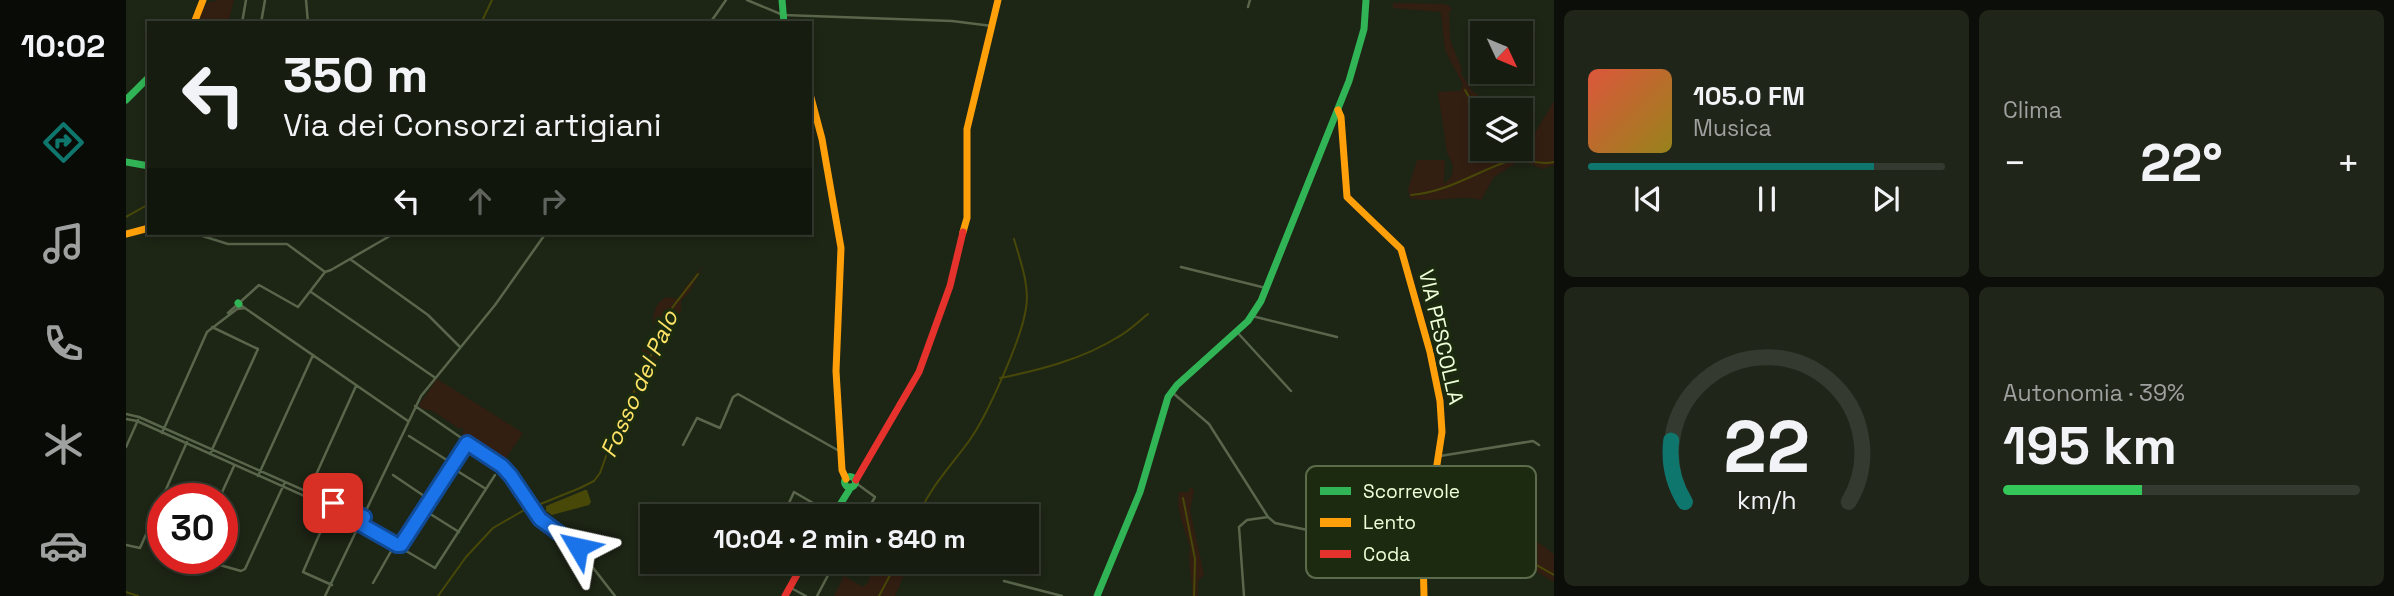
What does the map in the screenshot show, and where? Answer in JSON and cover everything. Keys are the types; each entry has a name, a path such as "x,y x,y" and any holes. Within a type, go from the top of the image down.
{"street":[{"path":"242,21 246,0"},
{"path":"261,21 265,0"},
{"path":"306,0 308,21"},
{"path":"711,21 726,0"},
{"path":"747,0 783,19 953,21 992,26"},
{"path":"782,0 783,19"},
{"path":"840,504 923,364 950,286 967,218 967,129 998,0"},
{"path":"1248,7 1250,0"},
{"path":"1097,596 1139,492 1163,409 1171,392 1252,316 1266,288 1338,110 1361,43 1366,0"},
{"path":"195,21 204,1"},
{"path":"126,100 147,79"},
{"path":"812,102 822,139 841,248 836,371 842,470 875,497 871,504"},
{"name":"VIA PESCOLLA","path":"1338,110 1341,117 1347,197 1398,244 1404,254 1440,401 1442,432 1438,466"},
{"path":"126,162 147,166"},
{"path":"126,234 147,229"},
{"path":"199,235 228,244 287,244 325,272"},
{"path":"163,431 212,327 240,306 259,285 296,308 302,305 325,272 392,235"},
{"path":"325,596 415,406 434,377 495,304 545,235"},
{"path":"350,259 428,315 460,347"},
{"path":"1181,267 1266,288"},
{"path":"311,292 434,377"},
{"path":"240,306 408,421"},
{"path":"1252,316 1337,337"},
{"path":"210,454 258,349 212,327"},
{"path":"1237,331 1291,391"},
{"path":"258,476 313,355"},
{"path":"306,497 356,386"},
{"path":"1171,392 1209,424 1268,517 1275,523 1306,530"},
{"path":"683,444 697,418 720,428 733,397 738,394 841,452"},
{"path":"415,406 506,470 540,519 573,542 615,596"},
{"path":"126,417 138,419 361,523 385,537 397,548 435,568 495,475"},
{"path":"126,447 138,419"},
{"path":"163,431 189,439 364,517"},
{"path":"409,436 486,489"},
{"path":"126,545 140,548 189,439"},
{"path":"1440,456 1534,441 1539,445"},
{"path":"373,583 467,443"},
{"path":"226,483 236,460"},
{"path":"393,475 430,500"},
{"path":"238,570 245,569 285,482"},
{"path":"788,504 794,492 814,504"},
{"path":"332,585 303,572 333,503"},
{"path":"424,510 458,532"},
{"path":"1244,596 1239,527 1247,520 1268,517"},
{"path":"785,596 797,574"},
{"path":"817,596 829,574"},
{"name":"VIA PESCOLLA","path":"1424,578 1424,596"},
{"path":"1004,582 1062,596"},
{"path":"790,587 806,596"}],"shaded area":[{"path":"234,0 229,21 197,21 207,3"},
{"path":"1393,3 1445,4 1452,8 1449,13 1450,39 1461,73 1472,91 1482,98 1470,98 1470,161 1519,161 1494,177 1481,200 1410,198 1408,189 1417,160 1445,160 1444,184 1452,176 1453,166 1447,152 1438,92 1460,91 1463,85 1445,50 1441,12 1393,8"},
{"path":"1554,101 1554,165 1543,169 1523,161 1533,161 1533,133"},
{"path":"703,266 690,291 681,301 681,312 678,316 666,324 653,323 659,302 666,297 678,299"},
{"path":"654,335 657,338 658,346 654,346 658,359 644,379 618,433 610,442 607,441 645,364 641,361 642,349 647,348"},
{"path":"437,379 523,433 504,461 463,435 463,427 460,429 433,411 421,408 419,405"},
{"path":"1192,488 1194,491 1190,510 1204,575 1198,581 1198,596 1192,596 1190,548 1178,506 1179,492 1189,492"},
{"path":"585,490 591,502 589,505 552,515 546,511 546,506"},
{"path":"1536,541 1554,554 1554,582 1536,571"},
{"path":"871,574 904,574 895,596 834,596 844,576 863,587"}],"waterway":[{"path":"482,21 492,0"},
{"path":"1465,90 1470,99"},
{"path":"1411,195 1440,189 1510,161"},
{"path":"1533,161 1554,162"},
{"path":"126,217 147,205"},
{"path":"924,504 985,414 1018,338 1026,308 1027,291 1014,239"},
{"name":"Fosso del Palo","path":"538,505 594,481 600,473 614,434 651,356 658,332 669,312 698,274"},
{"path":"1000,378 1046,367 1090,352 1122,335 1148,314"},
{"path":"1183,498 1195,559 1194,596"},
{"name":"Fosso del Palo","path":"438,596 466,557 493,528 526,509"},
{"path":"1536,565 1554,575"},
{"path":"879,596 891,574"},
{"path":"126,592 138,596"}],"traffic: fast":[{"path":"782,0 784,21"},
{"path":"1097,596 1140,492 1168,397 1177,385 1248,321 1261,301 1349,81 1364,29 1366,0"},
{"path":"126,100 147,79"},
{"path":"126,162 147,166"},
{"path":"850,477 854,478 855,482 854,486 850,487 846,486 845,482 846,478 850,477"},
{"path":"840,504 851,487"}],"traffic: slow":[{"path":"195,21 203,0"},
{"path":"963,232 967,218 967,129 998,0"},
{"path":"812,102 822,139 841,248 836,371 842,470 846,479"},
{"path":"1338,110 1341,117 1347,197 1401,249 1430,352 1440,401 1442,432 1437,466"},
{"path":"126,234 147,229"},
{"path":"1424,578 1424,596"}],"traffic: jam":[{"path":"856,480 919,372 950,286 963,232"},
{"path":"785,596 797,574"}],"route":[{"path":"333,503 364,517 360,524 401,545 467,443 502,466 540,519 578,547"}]}
